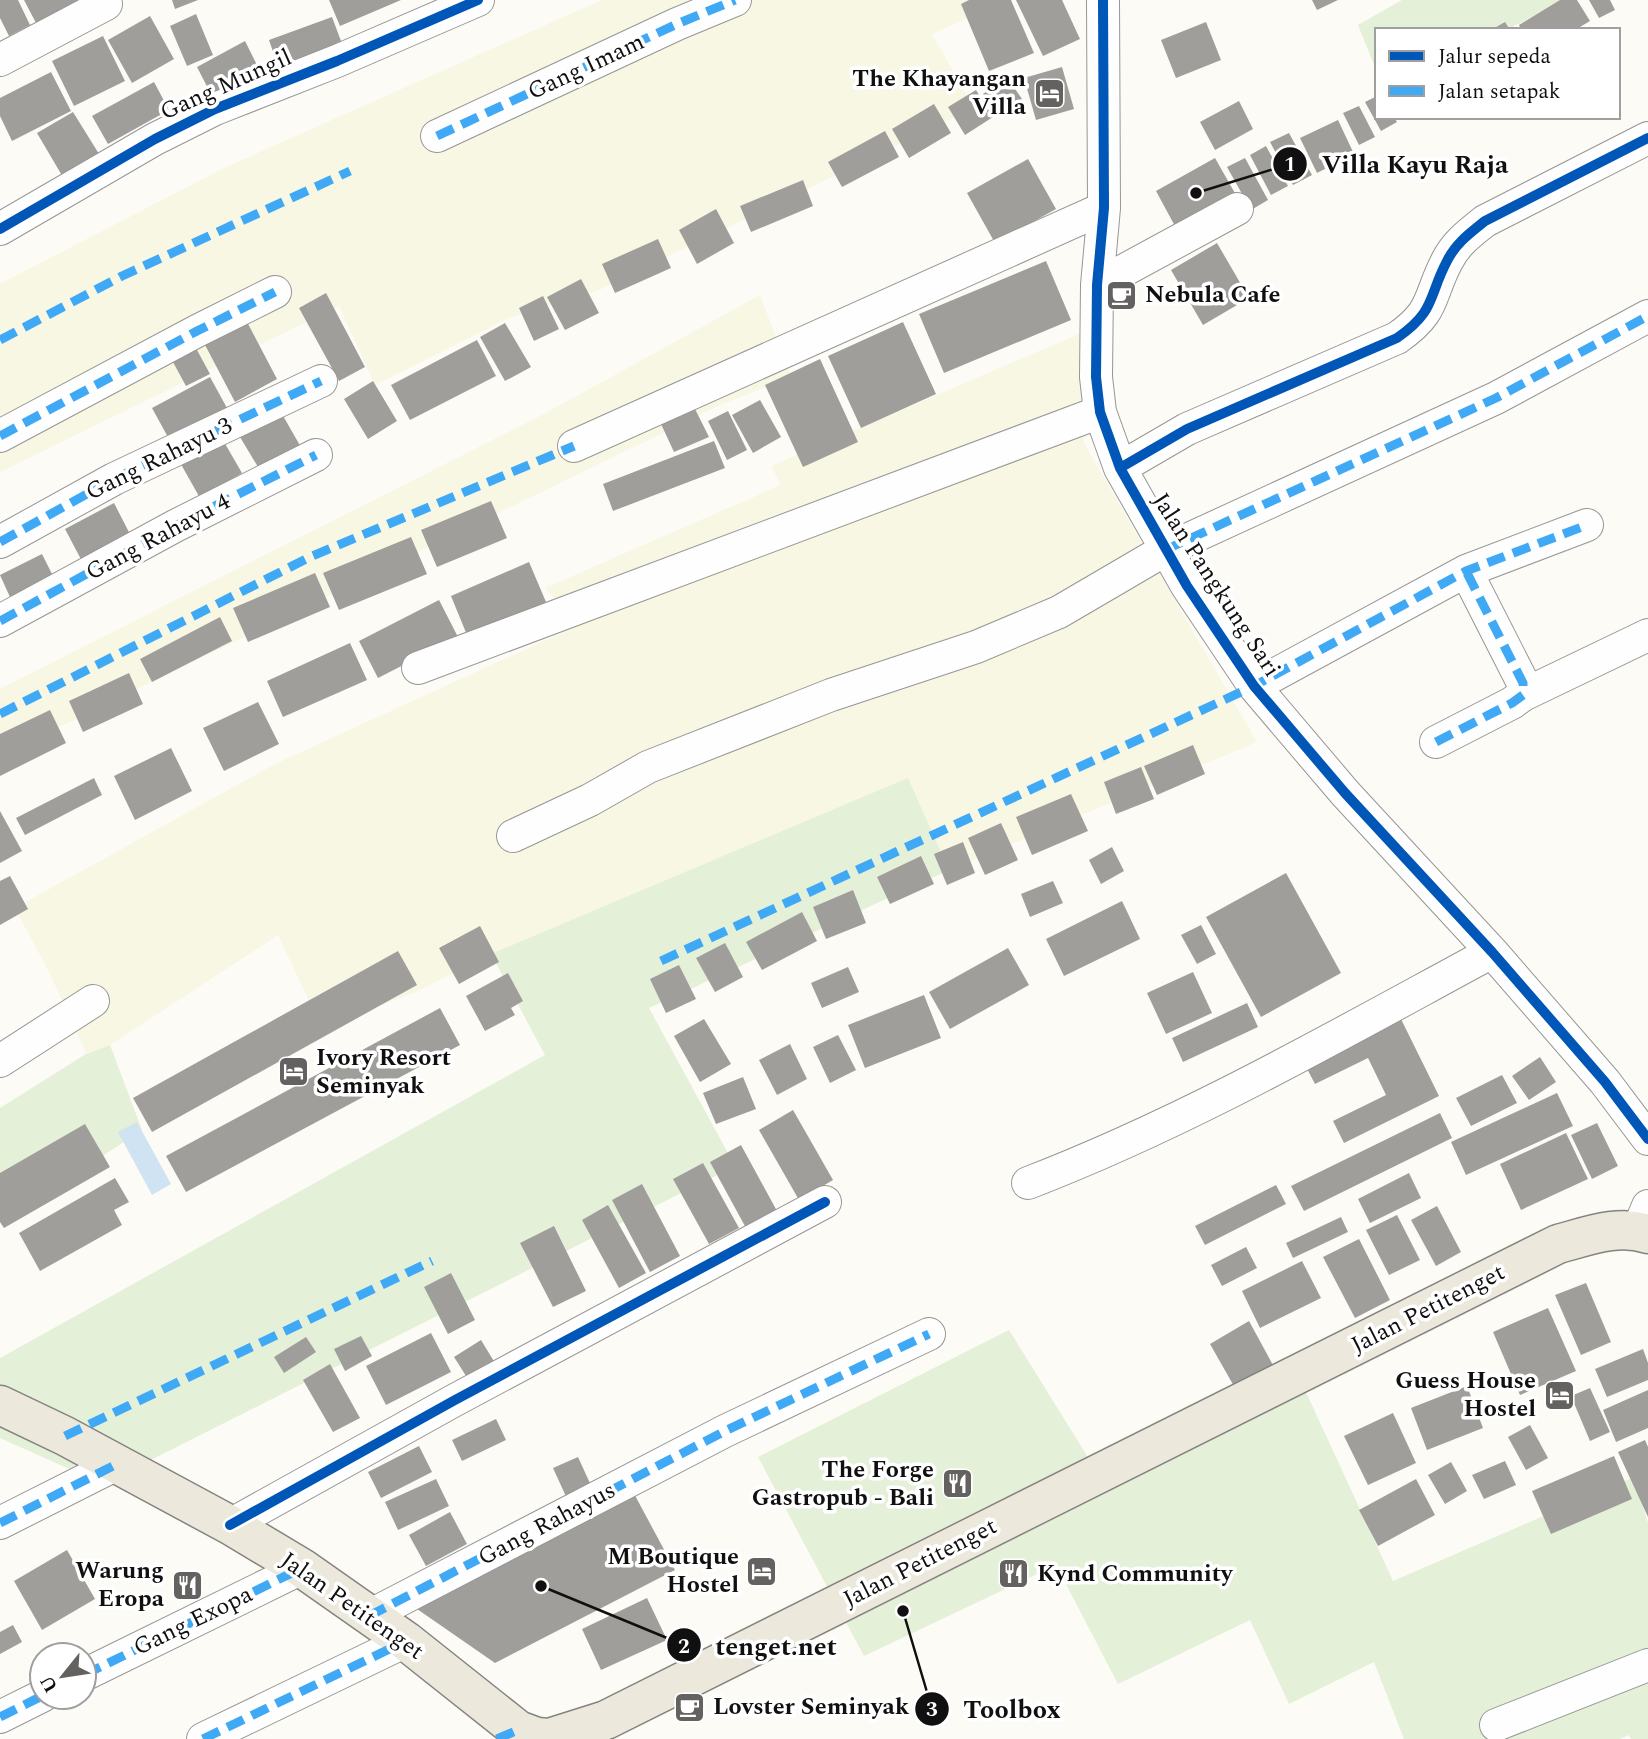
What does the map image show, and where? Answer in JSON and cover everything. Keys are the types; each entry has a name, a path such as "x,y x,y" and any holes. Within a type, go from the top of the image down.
{"main road":[{"name":"Jalan Petitenget","path":"2,1407 65,1436 230,1525 302,1568 406,1641 522,1736 549,1738 606,1720 1558,1244 1607,1230 1645,1223"}],"street":[{"name":"Gang Mungil","path":"0,229 155,139 215,109 337,61 478,0"},
{"name":"Gang Imam","path":"437,136 677,24 735,0"},
{"name":"Jalan Pangkung Sari","path":"1104,0 1104,208 1097,285 1096,377 1100,412 1120,468 1165,550 1254,686 1345,793 1492,952 1605,1082 1648,1138"},
{"path":"0,60 106,4"},
{"path":"1120,468 1187,429 1397,338 1416,325 1431,303 1447,261 1462,239 1485,221 1648,138"},
{"path":"575,446 1104,208"},
{"path":"1097,285 1237,209"},
{"path":"0,436 275,292"},
{"path":"513,836 590,800 648,766 831,695 976,647 1059,612 1165,550 1496,398 1648,316"},
{"name":"Gang Rahayu 3","path":"0,542 114,479 321,381"},
{"path":"418,668 1100,412"},
{"name":"Gang Rahayu 4","path":"0,621 175,526 316,454"},
{"path":"1254,686 1466,571 1587,525"},
{"path":"1466,571 1523,683 1523,695"},
{"path":"1436,742 1523,695 1648,635"},
{"path":"1028,1183 1094,1158 1228,1094 1492,952"},
{"path":"0,1061 93,1001"},
{"path":"230,1525 467,1393 825,1202"},
{"name":"Gang Rahayus","path":"369,1616 725,1430 929,1334"},
{"path":"0,1524 115,1465"},
{"name":"Gang Exopa","path":"98,1668 302,1568"},
{"path":"203,1739 406,1641"},
{"path":"1496,1725 1648,1665"},
{"path":"0,1717 28,1703"}],"green space":[{"path":"602,0 980,0 984,10 932,34 974,108 597,291 511,317 375,385 339,306 0,472 0,284 226,167"},
{"path":"1402,0 1567,0 1510,28 1375,28 1375,67 1358,25"},
{"path":"760,295 791,377 720,405 0,756 0,689 544,414"},
{"path":"1088,330 1084,443 1257,742 949,870 908,779 491,954 418,991 322,1028 278,935 110,1045 86,1053 49,972 15,908 275,764 579,625 545,588 781,485 771,466"},
{"path":"908,778 949,870 649,1008 735,1166 103,1484 0,1438 0,1358 545,1055 491,954"},
{"path":"110,1045 142,1130 0,1223 0,1108 86,1054"},
{"path":"1009,1330 1107,1488 1305,1390 1393,1581 1634,1477 1648,1523 1648,1739 1631,1739 1629,1735 1620,1739 1404,1739 1374,1662 1289,1704 1250,1620 1118,1684 1056,1565 864,1656 758,1457"}],"water":[{"path":"137,1122 171,1184 152,1195 118,1132"}],"building":[{"path":"0,0 18,0 30,25 9,36 0,18"},
{"path":"24,0 81,0 36,23"},
{"path":"172,0 198,0 175,9"},
{"path":"329,0 401,0 340,26"},
{"path":"969,0 1011,0 1034,53 989,71 961,4"},
{"path":"1016,0 1062,0 1080,39 1043,56"},
{"path":"1312,0 1338,0 1317,10"},
{"path":"1560,0 1577,0 1590,21 1578,28 1520,28 1519,25"},
{"path":"1589,0 1610,0 1615,10 1599,18"},
{"path":"196,14 213,55 187,66 170,26"},
{"path":"150,16 174,59 132,83 108,40"},
{"path":"332,17 344,49 280,72 269,40"},
{"path":"1206,22 1221,60 1176,78 1161,40"},
{"path":"1505,22 1509,28 1494,28"},
{"path":"103,36 125,81 74,106 52,61"},
{"path":"245,41 261,73 213,98 197,67"},
{"name":"The Khayangan Villa","path":"1062,67 1074,109 1036,120 1024,78"},
{"path":"51,72 71,111 12,141 0,116 0,98"},
{"path":"1007,77 1022,99 998,116 983,94"},
{"path":"154,82 169,110 108,144 92,116"},
{"path":"976,90 993,117 965,135 948,107"},
{"path":"1375,97 1375,119 1395,119 1397,122 1381,131 1365,102"},
{"path":"1239,101 1253,129 1215,150 1200,122"},
{"path":"934,104 951,133 909,158 892,129"},
{"path":"1359,106 1375,137 1359,145 1343,113"},
{"path":"73,112 104,162 67,184 37,133"},
{"path":"1338,120 1354,154 1317,173 1300,138"},
{"path":"885,131 899,157 842,187 828,162"},
{"path":"1289,133 1312,175 1293,185 1270,142"},
{"path":"1266,146 1288,186 1271,195 1250,155"},
{"path":"1215,158 1236,195 1176,228 1156,191"},
{"path":"1245,158 1268,200 1251,210 1227,167"},
{"path":"1028,159 1056,209 995,243 967,193"},
{"path":"803,180 813,206 751,232 740,206"},
{"path":"716,209 734,243 697,264 679,230"},
{"path":"658,239 671,268 615,293 602,264"},
{"path":"1217,243 1249,298 1203,325 1171,270"},
{"path":"1046,261 1071,320 944,373 919,314"},
{"path":"581,279 599,313 565,330 547,297"},
{"path":"326,293 365,367 339,381 299,308"},
{"path":"543,296 559,329 534,341 519,308"},
{"path":"246,320 277,379 235,402 204,343"},
{"path":"903,322 936,394 861,428 828,356"},
{"path":"505,323 531,367 505,381 480,337"},
{"path":"191,339 210,374 186,386 167,351"},
{"path":"477,340 496,376 410,420 391,385"},
{"path":"820,359 858,442 803,467 765,385"},
{"path":"210,377 227,408 169,439 152,408"},
{"path":"373,381 397,421 368,439 344,399"},
{"path":"760,400 781,437 753,453 732,415"},
{"path":"278,407 302,449 261,472 237,432"},
{"path":"695,409 709,437 674,452 661,424"},
{"path":"728,411 747,450 727,460 708,421"},
{"path":"220,435 242,473 200,498 178,459"},
{"path":"714,441 725,468 613,511 603,484"},
{"path":"491,501 507,538 437,567 421,530"},
{"path":"114,503 133,540 84,565 65,529"},
{"path":"411,537 427,574 339,610 323,573"},
{"path":"42,554 57,584 14,606 0,575"},
{"path":"529,562 546,602 467,635 451,596"},
{"path":"315,573 330,607 248,642 233,608"},
{"path":"439,600 458,637 378,678 359,641"},
{"path":"220,617 232,641 152,682 140,659"},
{"path":"350,643 367,680 283,717 267,681"},
{"path":"129,673 143,704 83,732 69,701"},
{"path":"258,702 279,744 224,771 203,728"},
{"path":"50,710 66,743 0,776 0,734"},
{"path":"1193,745 1205,774 1157,795 1144,766"},
{"path":"171,748 192,791 135,820 114,776"},
{"path":"1141,767 1154,799 1116,814 1104,782"},
{"path":"94,778 102,795 25,835 16,818"},
{"path":"1071,794 1088,831 1032,855 1016,817"},
{"path":"0,811 22,851 0,863"},
{"path":"1001,823 1018,860 985,875 968,838"},
{"path":"963,842 975,873 947,885 934,854"},
{"path":"1112,847 1124,871 1101,884 1089,860"},
{"path":"921,856 934,884 890,904 877,877"},
{"path":"1286,873 1341,973 1261,1017 1206,917"},
{"path":"10,876 28,909 0,925 0,881"},
{"path":"1053,881 1063,903 1030,917 1021,894"},
{"path":"853,890 866,923 826,939 813,907"},
{"path":"1122,901 1140,939 1064,976 1046,939"},
{"path":"802,912 817,941 762,970 746,942"},
{"path":"1201,925 1216,954 1197,964 1181,935"},
{"path":"480,926 499,962 459,984 439,948"},
{"path":"725,943 743,977 715,992 696,958"},
{"path":"1008,948 1029,985 950,1029 929,992"},
{"path":"398,951 417,985 152,1132 133,1098"},
{"path":"679,965 696,999 666,1013 650,979"},
{"path":"848,967 859,992 822,1008 811,983"},
{"path":"1193,972 1212,1013 1166,1034 1147,993"},
{"path":"508,973 523,1001 511,1008 515,1015 485,1031 466,996"},
{"path":"924,995 941,1038 865,1068 848,1025"},
{"path":"1247,1003 1258,1027 1183,1062 1172,1038"},
{"path":"440,1008 460,1045 186,1192 166,1156"},
{"path":"1399,1015 1439,1096 1344,1143 1333,1121 1386,1095 1368,1058 1315,1084 1304,1063"},
{"path":"704,1019 731,1064 700,1082 674,1036"},
{"path":"838,1035 856,1070 830,1083 813,1047"},
{"path":"790,1044 807,1079 777,1095 759,1060"},
{"path":"1540,1057 1556,1082 1529,1100 1512,1076"},
{"path":"1502,1075 1517,1103 1471,1126 1456,1098"},
{"path":"743,1077 756,1109 716,1124 703,1093"},
{"path":"1557,1093 1573,1126 1466,1175 1451,1142"},
{"path":"793,1110 833,1180 799,1200 759,1130"},
{"path":"1440,1113 1452,1138 1304,1211 1291,1186"},
{"path":"1597,1123 1618,1166 1592,1179 1571,1135"},
{"path":"85,1124 110,1167 4,1228 0,1222 0,1173"},
{"path":"1566,1133 1588,1179 1521,1210 1500,1164"},
{"path":"741,1145 777,1211 746,1228 710,1162"},
{"path":"703,1163 739,1228 709,1244 673,1179"},
{"path":"1409,1173 1421,1198 1370,1223 1358,1199"},
{"path":"115,1178 129,1202 114,1210 122,1225 40,1271 19,1233"},
{"path":"642,1184 680,1256 650,1272 612,1200"},
{"path":"1276,1185 1286,1204 1205,1245 1195,1226"},
{"path":"608,1205 646,1273 619,1288 582,1220"},
{"path":"1437,1206 1461,1252 1436,1266 1411,1220"},
{"path":"1397,1215 1420,1260 1389,1275 1366,1230"},
{"path":"1341,1217 1348,1232 1293,1258 1286,1243"},
{"path":"554,1226 586,1291 553,1307 520,1243"},
{"path":"1359,1239 1390,1300 1355,1318 1323,1257"},
{"path":"1246,1247 1257,1268 1222,1286 1211,1265"},
{"path":"1302,1261 1321,1298 1260,1328 1242,1291"},
{"path":"451,1273 475,1320 448,1334 424,1287"},
{"path":"1586,1283 1611,1342 1581,1355 1555,1295"},
{"path":"1548,1308 1576,1371 1520,1395 1493,1332"},
{"path":"1249,1321 1274,1367 1235,1388 1210,1344"},
{"path":"431,1333 451,1372 386,1405 366,1366"},
{"path":"361,1336 372,1356 345,1371 334,1349"},
{"path":"306,1337 316,1352 284,1373 274,1357"},
{"path":"481,1340 495,1363 468,1379 454,1357"},
{"path":"1643,1349 1648,1363 1648,1380 1607,1397 1595,1369"},
{"path":"330,1364 360,1418 333,1432 303,1380"},
{"path":"1467,1386 1483,1428 1427,1450 1411,1408"},
{"path":"1590,1388 1610,1432 1590,1441 1571,1396"},
{"path":"1648,1390 1648,1428 1616,1442 1603,1410"},
{"path":"1393,1413 1416,1463 1368,1485 1344,1436"},
{"path":"496,1419 506,1440 462,1461 452,1440"},
{"path":"1530,1425 1548,1458 1526,1470 1508,1437"},
{"path":"1645,1440 1648,1447 1648,1517 1618,1452"},
{"path":"419,1446 432,1472 381,1498 368,1472"},
{"path":"1614,1456 1632,1499 1551,1534 1532,1491"},
{"path":"578,1457 594,1492 569,1503 553,1468"},
{"path":"1505,1461 1516,1485 1484,1499 1472,1475"},
{"path":"1451,1462 1467,1491 1445,1504 1428,1475"},
{"path":"436,1479 449,1506 398,1530 385,1502"},
{"path":"1416,1479 1435,1515 1378,1546 1359,1510"},
{"path":"631,1488 675,1570 495,1663 407,1602"},
{"path":"450,1512 467,1544 426,1566 409,1535"},
{"path":"67,1550 95,1599 42,1630 14,1581"},
{"path":"647,1598 667,1640 601,1670 582,1629"},
{"path":"13,1625 22,1642 0,1654 0,1632"}],"marked path":[{"path":"437,136 677,24 735,0"},
{"path":"0,340 122,276 350,171"},
{"path":"0,436 275,292"},
{"path":"1165,550 1496,398 1648,316"},
{"path":"0,542 114,479 321,381"},
{"path":"0,714 310,557 574,446"},
{"path":"0,621 175,526 316,455"},
{"path":"661,961 1254,686 1466,571 1587,525"},
{"path":"1436,742 1523,695 1523,683 1466,571"},
{"path":"65,1436 432,1261"},
{"path":"369,1616 725,1431 929,1334"},
{"path":"0,1523 115,1465"},
{"path":"98,1668 302,1568"},
{"path":"203,1739 406,1641"},
{"path":"0,1717 28,1703"},
{"path":"497,1739 518,1730"}],"cycle path":[{"path":"0,229 155,139 215,109 337,61 478,0"},
{"path":"1103,0 1104,208 1097,285 1096,377 1100,412 1120,468 1187,586 1254,686 1345,793 1492,952 1605,1082 1648,1139"},
{"path":"1120,468 1187,429 1397,338 1419,320 1430,303 1451,255 1479,225 1648,138"},
{"path":"230,1525 455,1400 825,1202"}],"place":[{"name":"The Khayangan Villa","path":"1049,93"},
{"name":"Villa Kayu Raja","path":"1196,193"},
{"name":"Nebula Cafe","path":"1122,295"},
{"name":"Ivory Resort Seminyak","path":"293,1072"},
{"name":"Guess House Hostel","path":"1559,1395"},
{"name":"The Forge Gastropub - Bali","path":"957,1484"},
{"name":"M Boutique Hostel","path":"762,1571"},
{"name":"Kynd Community","path":"1014,1574"},
{"name":"Warung Eropa","path":"187,1585"},
{"name":"tenget.net","path":"541,1586"},
{"name":"Toolbox","path":"903,1611"},
{"name":"Lovster Seminyak","path":"690,1707"}]}
